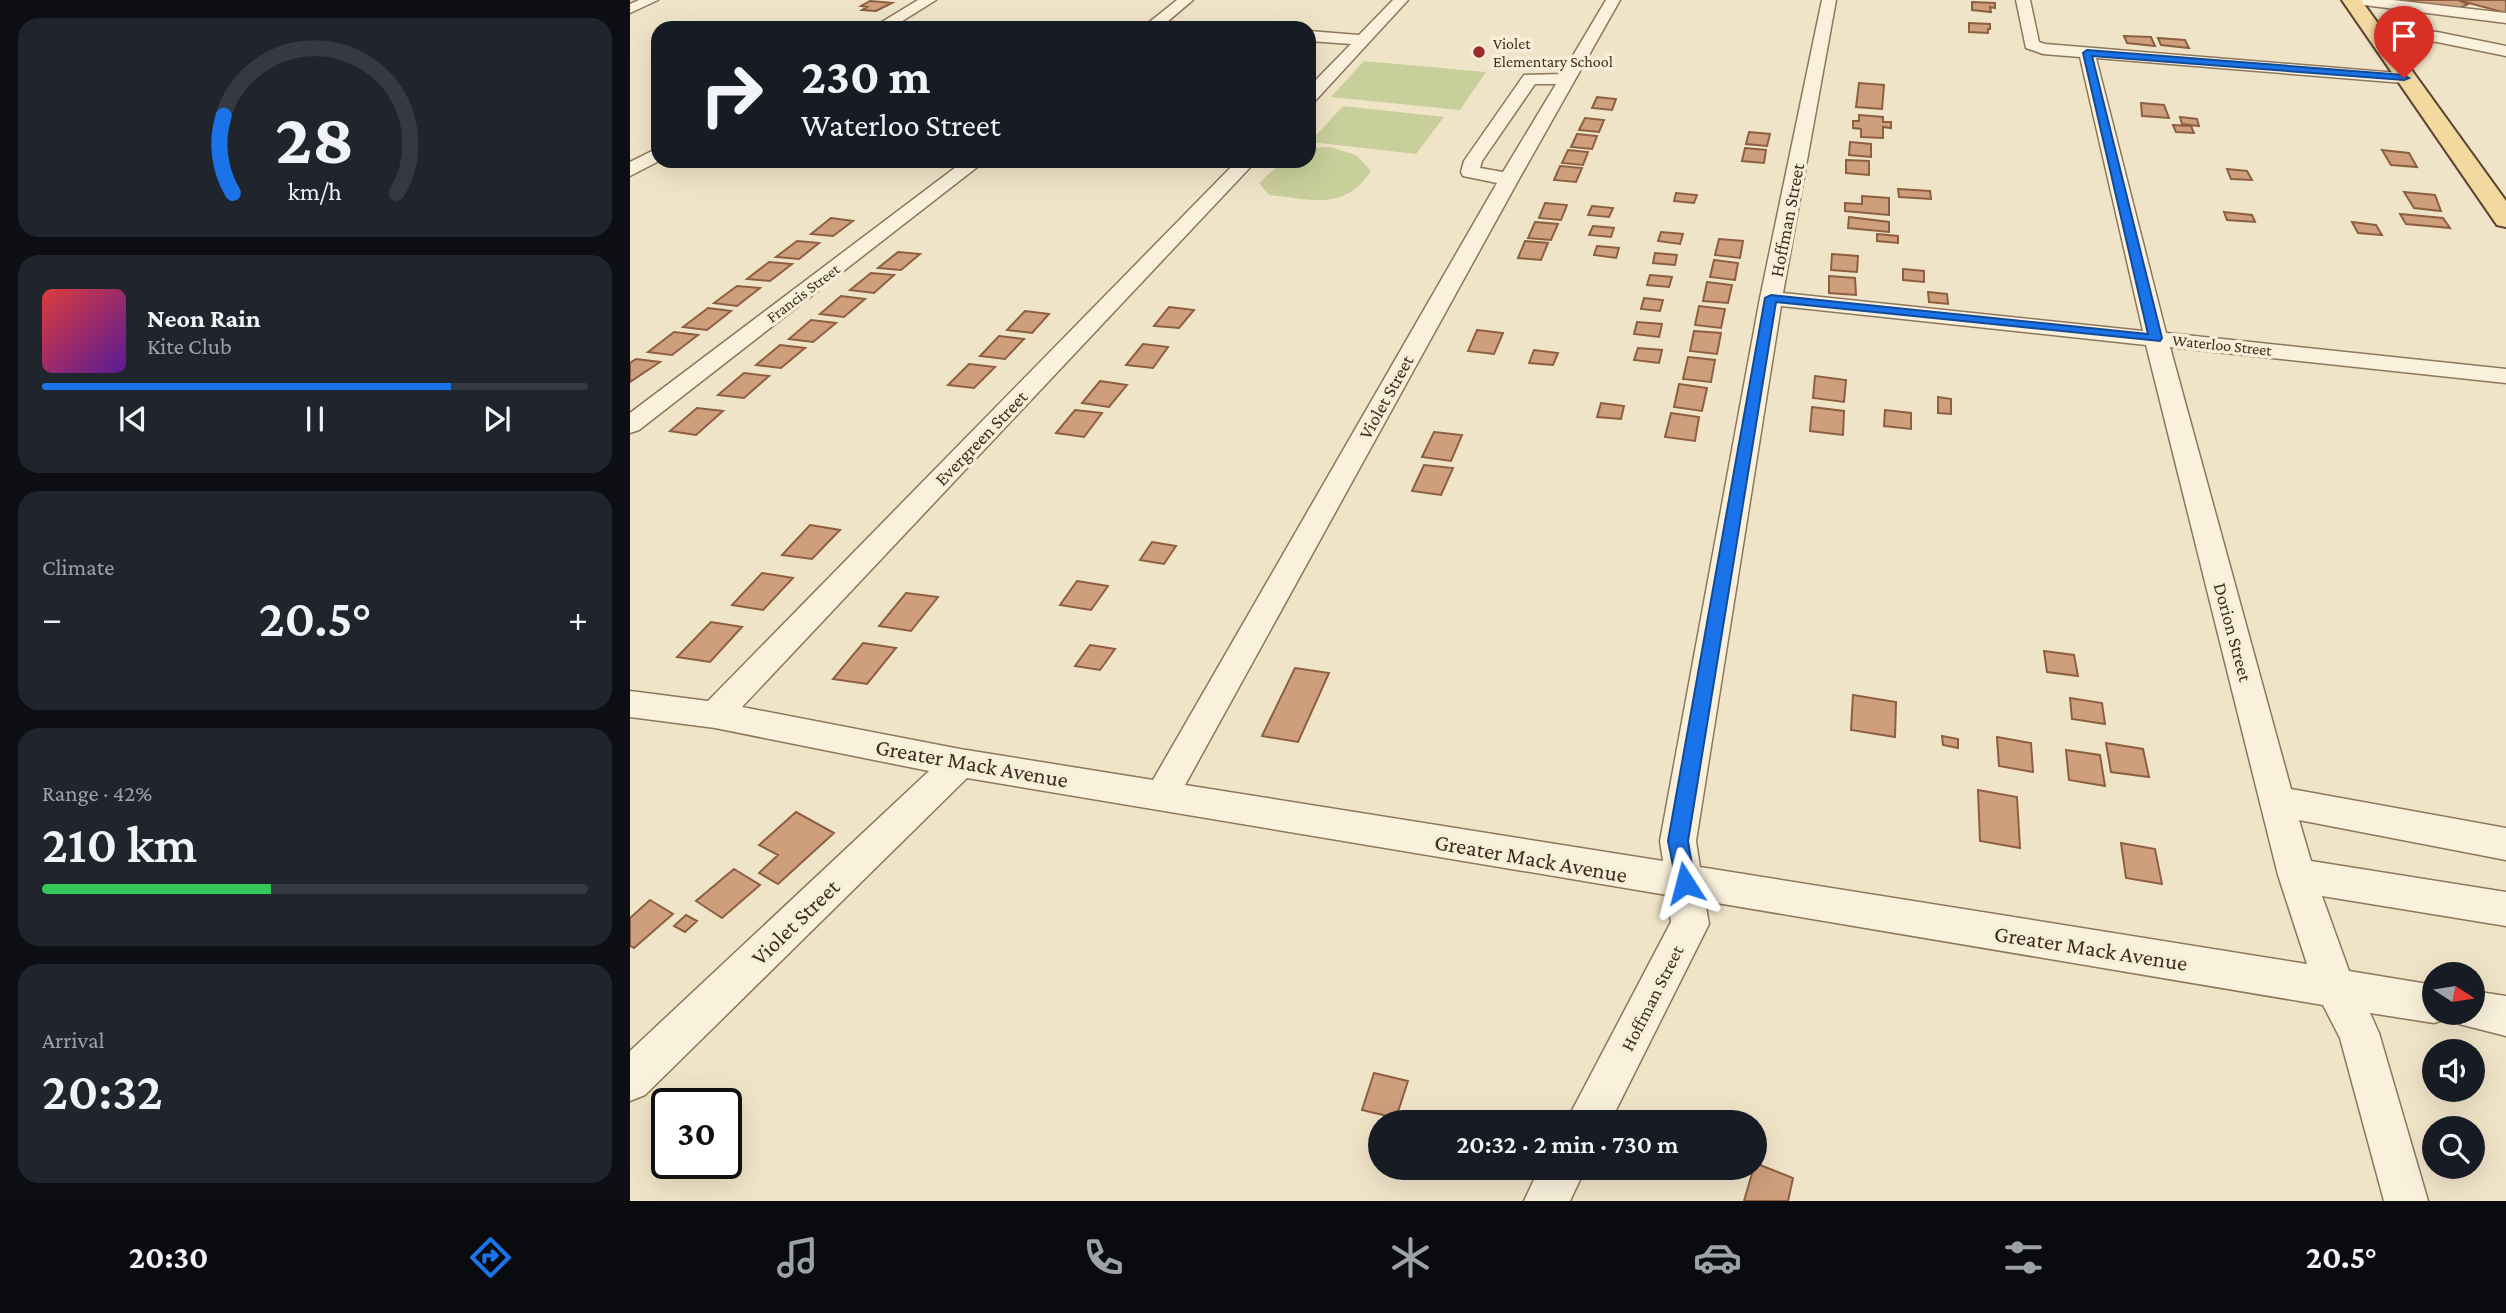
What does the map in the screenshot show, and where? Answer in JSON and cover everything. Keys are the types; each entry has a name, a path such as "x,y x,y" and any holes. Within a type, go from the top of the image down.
{"main road":[{"path":"2354,0 2404,78 2506,219"}],"street":[{"path":"630,9 651,0"},
{"path":"892,21 929,0"},
{"path":"1159,21 1186,0"},
{"path":"1316,90 1401,0"},
{"name":"Violet Street","path":"1162,795 1509,179 1613,0"},
{"name":"Hoffman Street","path":"1593,1110 1690,923 1678,841 1771,298 1829,0"},
{"path":"2023,0 2032,45 2036,47 2404,78"},
{"path":"2354,0 2387,1 2506,18"},
{"path":"2374,33 2437,37 2506,51"},
{"path":"1316,37 1364,40"},
{"name":"Dorion Street","path":"2087,53 2156,338 2296,875 2335,988 2359,1033 2406,1201"},
{"path":"1509,179 1470,172 1473,162 1530,79 1567,79"},
{"path":"630,170 651,158"},
{"name":"Francis Street","path":"630,425 967,168"},
{"name":"Evergreen Street","path":"715,715 1240,168"},
{"name":"Waterloo Street","path":"1771,298 2506,376"},
{"name":"Greater Mack Avenue","path":"630,704 715,715 960,763 2422,1002"},
{"name":"Violet Street","path":"630,1080 960,763"},
{"path":"2277,801 2506,844"},
{"path":"2296,875 2506,909"},
{"path":"2485,1012 2506,1016"},
{"path":"1546,1201 1557,1180"}],"green space":[{"path":"1364,61 1486,72 1460,110 1331,97"},
{"path":"1343,106 1444,117 1416,154 1316,143 1316,135"},
{"path":"1330,147 1356,155 1371,171 1350,193 1326,200 1269,195 1259,183 1275,168 1316,168 1316,148"}],"building":[{"path":"2399,0 2458,0 2468,4 2458,9 2401,3"},
{"path":"2458,0 2506,0 2506,13"},
{"path":"870,1 892,3 876,11 862,10 867,7 861,6"},
{"path":"1972,2 1995,3 1995,8 1990,7 1991,12 1972,10"},
{"path":"1969,23 1990,24 1990,29 1988,33 1969,32"},
{"path":"2124,36 2151,37 2155,46 2127,43"},
{"path":"2158,38 2185,40 2189,48 2161,45"},
{"path":"1859,83 1884,85 1882,109 1856,107"},
{"path":"1597,97 1616,99 1612,110 1592,108"},
{"path":"2141,103 2164,105 2169,118 2142,116"},
{"path":"1859,115 1883,117 1883,122 1891,122 1891,128 1883,127 1883,138 1861,137 1861,129 1853,128 1853,121 1859,121"},
{"path":"2180,117 2197,119 2199,126 2182,124"},
{"path":"1585,118 1604,120 1599,132 1579,130"},
{"path":"2173,125 2191,126 2194,133 2176,132"},
{"path":"1749,132 1770,134 1767,146 1746,144"},
{"path":"1577,134 1597,136 1592,149 1571,147"},
{"path":"1850,142 1871,144 1871,157 1849,155"},
{"path":"1745,148 1766,150 1764,163 1742,161"},
{"path":"1568,150 1588,152 1583,165 1562,163"},
{"path":"2382,150 2409,153 2417,167 2391,165"},
{"path":"1846,160 1869,161 1869,175 1846,173"},
{"path":"1560,166 1582,168 1576,182 1554,180"},
{"path":"2227,169 2247,171 2252,180 2231,179"},
{"path":"1898,189 1930,191 1931,199 1899,197"},
{"path":"2404,192 2435,195 2441,211 2414,208"},
{"path":"1676,193 1697,195 1694,203 1674,201"},
{"path":"1862,196 1889,198 1889,215 1845,211 1845,203 1862,204"},
{"path":"1545,203 1567,205 1561,220 1539,218"},
{"path":"1592,206 1613,208 1609,217 1588,215"},
{"path":"2224,212 2252,215 2255,222 2227,220"},
{"path":"2400,214 2443,218 2450,228 2406,224"},
{"path":"1849,217 1889,222 1889,232 1848,228"},
{"path":"831,218 853,221 833,236 811,234"},
{"path":"1535,222 1558,224 1551,240 1528,238"},
{"path":"2352,222 2376,225 2382,235 2358,233"},
{"path":"1593,226 1614,228 1611,237 1589,235"},
{"path":"1661,232 1683,234 1680,244 1658,241"},
{"path":"1877,234 1898,236 1898,243 1877,241"},
{"path":"1719,239 1743,241 1740,258 1715,255"},
{"path":"797,241 819,243 799,259 776,257"},
{"path":"1525,241 1548,243 1541,260 1518,258"},
{"path":"1597,246 1619,248 1616,258 1594,255"},
{"path":"898,252 920,254 901,270 878,268"},
{"path":"1655,253 1677,255 1675,265 1653,263"},
{"path":"1832,254 1858,256 1857,272 1831,270"},
{"path":"1714,260 1738,263 1735,280 1710,277"},
{"path":"769,262 792,264 770,281 747,279"},
{"path":"1903,269 1924,271 1924,282 1903,280"},
{"path":"871,273 894,275 874,293 850,290"},
{"path":"1650,275 1672,277 1669,287 1647,285"},
{"path":"1829,276 1855,278 1856,295 1829,293"},
{"path":"1707,282 1732,285 1728,303 1703,301"},
{"path":"737,286 760,288 737,306 714,303"},
{"path":"1928,292 1947,294 1948,304 1929,302"},
{"path":"841,296 865,299 844,317 820,314"},
{"path":"1644,298 1663,300 1660,311 1641,309"},
{"path":"1699,306 1725,309 1721,328 1695,325"},
{"path":"1169,307 1194,310 1179,328 1154,326"},
{"path":"708,308 731,311 707,330 683,327"},
{"path":"1025,311 1049,314 1032,333 1007,330"},
{"path":"811,320 836,323 813,342 789,339"},
{"path":"1637,322 1662,324 1659,337 1634,334"},
{"path":"1477,330 1503,333 1494,354 1468,351"},
{"path":"1694,331 1721,333 1717,354 1690,351"},
{"path":"674,332 698,335 672,355 648,352"},
{"path":"999,336 1024,339 1005,359 980,356"},
{"path":"1143,344 1168,347 1153,368 1126,365"},
{"path":"780,345 805,348 781,368 756,365"},
{"path":"1638,348 1662,350 1659,363 1634,360"},
{"path":"1534,350 1558,353 1553,365 1529,363"},
{"path":"1688,357 1715,360 1711,382 1683,379"},
{"path":"636,359 660,362 630,382 630,363"},
{"path":"969,364 995,367 974,388 948,385"},
{"path":"744,373 769,376 744,398 718,395"},
{"path":"1815,376 1846,380 1844,402 1813,398"},
{"path":"1100,381 1127,385 1109,407 1082,403"},
{"path":"1679,384 1707,388 1702,411 1674,407"},
{"path":"1938,397 1951,399 1951,414 1938,413"},
{"path":"1601,403 1624,406 1621,419 1597,417"},
{"path":"1812,407 1844,411 1843,435 1810,431"},
{"path":"697,408 723,411 696,435 670,431"},
{"path":"1075,410 1102,413 1084,437 1056,433"},
{"path":"1885,410 1911,413 1911,429 1884,426"},
{"path":"1671,413 1699,417 1695,441 1665,437"},
{"path":"1434,432 1462,435 1451,461 1422,457"},
{"path":"1424,465 1453,468 1441,495 1412,491"},
{"path":"810,525 840,530 812,559 782,555"},
{"path":"1152,542 1176,546 1164,564 1140,560"},
{"path":"762,573 793,578 763,610 732,605"},
{"path":"1077,581 1108,586 1091,610 1060,605"},
{"path":"906,593 938,597 911,631 879,626"},
{"path":"711,622 742,627 710,662 677,657"},
{"path":"863,643 896,648 867,684 833,679"},
{"path":"1090,645 1115,649 1100,670 1075,666"},
{"path":"2044,651 2074,655 2078,676 2047,672"},
{"path":"1295,668 1329,673 1298,742 1262,736"},
{"path":"1853,695 1896,702 1895,737 1851,730"},
{"path":"2070,698 2102,703 2105,724 2072,719"},
{"path":"1942,736 1958,739 1958,748 1943,745"},
{"path":"1997,737 2031,743 2033,772 1999,766"},
{"path":"2106,743 2143,749 2149,777 2111,772"},
{"path":"2066,750 2100,755 2105,786 2069,780"},
{"path":"1978,790 2017,797 2020,848 1980,841"},
{"path":"796,812 834,833 778,884 759,873 778,855 759,845"},
{"path":"2121,843 2155,849 2162,884 2126,878"},
{"path":"734,869 760,885 722,918 696,901"},
{"path":"650,900 673,914 634,948 630,946 630,918"},
{"path":"686,915 697,921 685,932 674,926"},
{"path":"1374,1073 1408,1081 1399,1110 1362,1110"},
{"path":"1767,1168 1793,1178 1788,1201 1744,1201 1750,1180 1767,1180"}],"place":[{"name":"Violet Elementary School","path":"1479,52"}],"route":[{"path":"1685,883 1678,841 1771,298 2156,338 2087,53 2404,78"}]}
